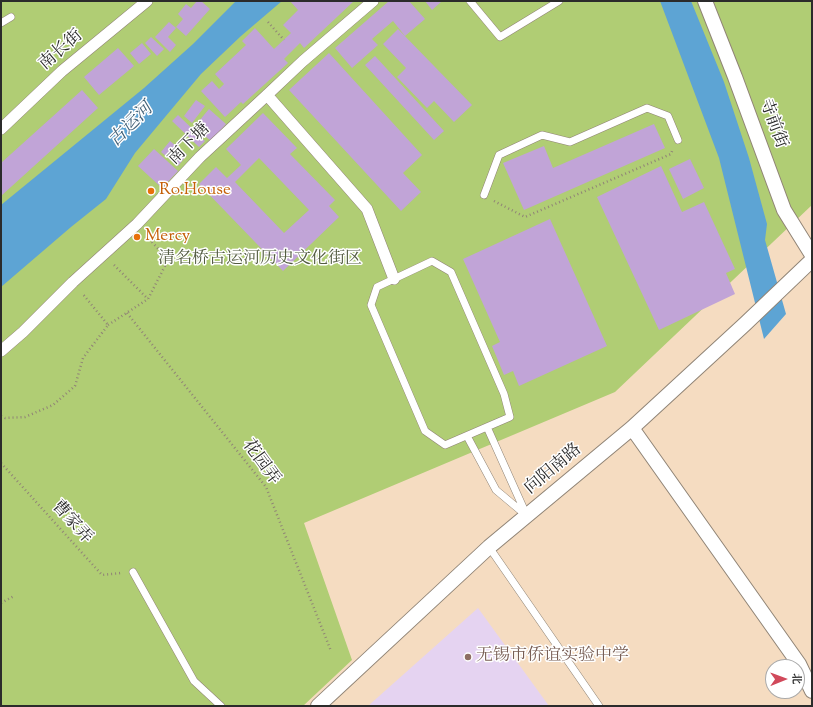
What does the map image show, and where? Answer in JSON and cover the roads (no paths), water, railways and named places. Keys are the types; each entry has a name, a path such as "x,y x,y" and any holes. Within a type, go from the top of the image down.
{"street":[{"name":"南长街","path":"1,129 62,71 147,1"},
{"name":"南下塘","path":"1,351 23,332 73,282 137,224 200,157 303,61 372,1"},
{"name":"寺前街","path":"705,1 784,210 812,255"},
{"path":"266,95 367,209 394,279"},
{"name":"向阳南路","path":"318,706 489,547 632,428 746,324 807,264"},
{"path":"632,428 799,664 812,691"}],"lane":[{"path":"470,1 500,37 559,1"},
{"path":"1,23 11,17"},
{"path":"484,195 499,155 542,135 570,142 647,108 668,116 678,140"},
{"path":"432,261 451,272 504,394 510,417 445,445 425,431 371,305 377,287 394,279 432,261"},
{"path":"487,427 527,516"},
{"path":"468,436 496,490 527,516"},
{"path":"489,547 599,706"},
{"path":"133,572 194,681 221,706"}],"water":[{"name":"古运河","path":"236,1 282,1 241,36 201,74 135,153 106,199 1,287 1,205 144,88 193,44"},
{"path":"660,1 691,1 724,82 749,158 767,224 765,240 786,314 764,339 719,158"}],"place":[{"name":"Ro.House","path":"151,191"},
{"name":"Mercy","path":"137,237"},
{"name":"无锡市侨谊实验中学","path":"468,657"}],"park label":[{"name":"清名桥古运河历史文化街区","path":"260,260"}]}
